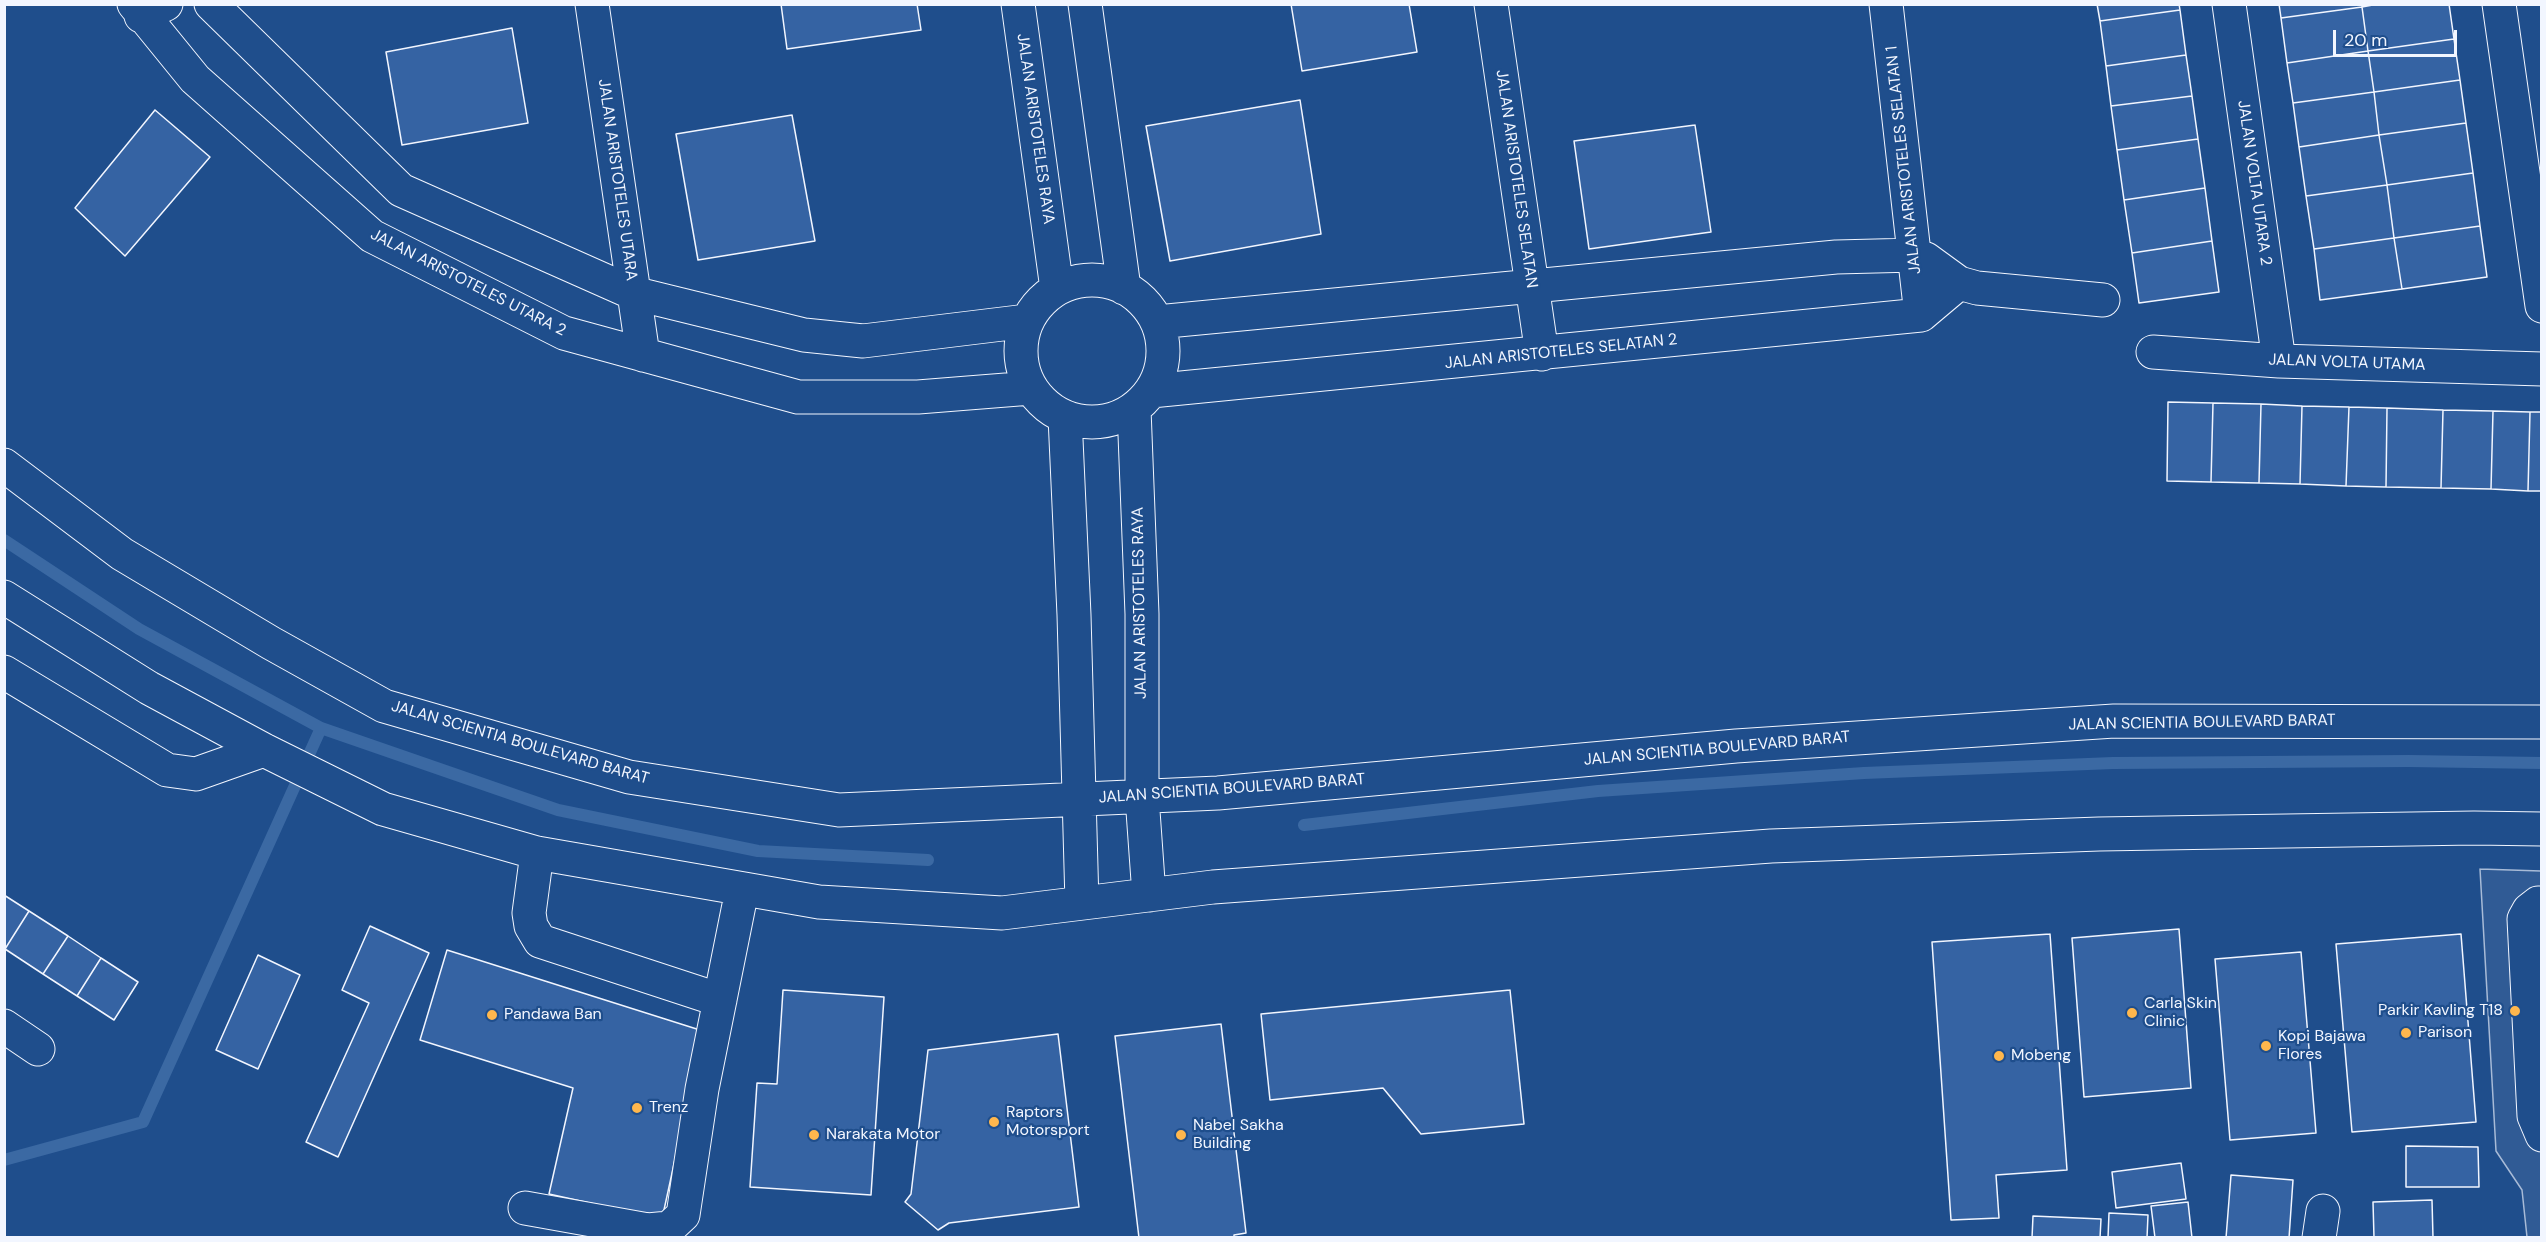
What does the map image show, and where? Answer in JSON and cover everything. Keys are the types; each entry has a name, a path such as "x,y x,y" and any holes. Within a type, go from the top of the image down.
{"street":[{"path":"211,4 401,190 633,293 804,335 863,342 1027,321"},
{"name":"JALAN ARISTOTELES UTARA","path":"592,4 643,355"},
{"name":"JALAN ARISTOTELES RAYA","path":"1018,4 1058,289"},
{"path":"1085,4 1124,288"},
{"name":"JALAN ARISTOTELES SELATAN","path":"1491,4 1542,354"},
{"name":"JALAN ARISTOTELES SELATAN 1","path":"1886,4 1922,315"},
{"name":"JALAN VOLTA UTARA 2","path":"2229,4 2279,361"},
{"path":"2499,4 2541,306"},
{"name":"JALAN ARISTOTELES UTARA 2","path":"147,8 195,79 372,236 564,333 798,397 918,397 1031,388"},
{"path":"1156,322 1836,257 1915,255 1926,259 1959,283 1996,291 2103,300"},
{"name":"JALAN ARISTOTELES RAYA","path":"1079,281 1102,281 1124,288 1143,302 1156,322 1163,345 1160,369 1142,400 1112,419 1088,423 1065,417 1046,406 1031,388 1022,366 1021,344 1027,321 1040,303 1058,289 1079,281"},
{"path":"1922,315 1959,283"},
{"name":"JALAN ARISTOTELES SELATAN 2","path":"1142,400 1542,354 1922,315"},
{"name":"JALAN VOLTA UTAMA","path":"2153,352 2279,361 2541,369"},
{"name":"JALAN ARISTOTELES RAYA","path":"1142,400 1142,797 1149,895"},
{"path":"1065,417 1074,615 1082,903"},
{"name":"JALAN SCIENTIA BOULEVARD BARAT","path":"4,465 122,554 384,706 629,777 839,810 1142,797 1736,746 2114,721 2541,722"},
{"path":"4,597 149,688 271,754 383,809 537,853 819,902 1002,913 1213,887 1771,846 2111,834 2541,829"},
{"path":"4,672 167,770 196,774 271,754"},
{"path":"537,853 529,913 531,926 540,941 720,1000"},
{"path":"525,1208 648,1230 669,1228 683,1215 702,1089 742,890"},
{"path":"2541,903 2529,910 2524,919 2534,1116 2541,1135"},
{"path":"4,1026 38,1049"}],"shaded area":[{"name":"Parkir Kavling T18","path":"2480,869 2541,871 2541,1237 2527,1237 2522,1190 2496,1151"}],"building":[{"path":"781,4 917,4 921,30 787,49"},
{"path":"1291,4 1409,4 1417,52 1302,71"},
{"path":"2097,4 2179,4 2180,10 2100,21"},
{"path":"2279,4 2362,4 2362,7 2281,18"},
{"path":"2378,4 2449,4 2454,39 2368,51 2362,7"},
{"path":"2362,7 2368,51 2287,63 2281,18"},
{"path":"2180,10 2186,55 2106,66 2100,21"},
{"path":"512,28 528,123 402,145 386,52"},
{"path":"2454,39 2460,80 2374,92 2368,51"},
{"path":"2368,51 2374,92 2293,103 2287,63"},
{"path":"2186,55 2192,96 2111,106 2106,66"},
{"path":"2460,80 2466,123 2379,135 2374,92"},
{"path":"2374,92 2379,135 2299,147 2293,103"},
{"path":"2192,96 2198,139 2117,150 2111,106"},
{"path":"1300,100 1321,234 1170,261 1146,126"},
{"path":"155,110 210,157 125,256 75,208"},
{"path":"792,115 815,241 698,260 676,134"},
{"path":"2466,123 2473,173 2387,185 2379,135"},
{"path":"1695,125 1711,232 1589,249 1574,141"},
{"path":"2379,135 2387,185 2306,196 2299,147"},
{"path":"2198,139 2205,188 2124,200 2117,150"},
{"path":"2473,173 2480,226 2394,238 2387,185"},
{"path":"2387,185 2394,238 2314,249 2306,196"},
{"path":"2205,188 2212,241 2132,253 2124,200"},
{"path":"2480,226 2487,277 2402,289 2394,238"},
{"path":"2394,238 2402,289 2320,300 2314,249"},
{"path":"2212,241 2219,292 2139,303 2132,253"},
{"path":"2168,402 2213,403 2211,482 2167,481"},
{"path":"2213,403 2261,404 2259,483 2211,482"},
{"path":"2261,404 2302,406 2300,484 2259,483"},
{"path":"2302,406 2349,407 2346,486 2300,484"},
{"path":"2349,407 2387,408 2386,487 2346,486"},
{"path":"2387,408 2443,410 2441,488 2386,487"},
{"path":"2443,410 2493,411 2491,489 2441,488"},
{"path":"2493,411 2530,412 2528,491 2491,489"},
{"path":"2530,412 2542,412 2542,491 2528,491"},
{"path":"4,895 29,911 5,949 4,949"},
{"path":"29,911 68,936 43,974 5,949"},
{"path":"370,926 429,953 338,1157 306,1142 369,1003 342,990"},
{"name":"Carla Skin Clinic","path":"2179,929 2191,1088 2084,1097 2072,938"},
{"name":"Mobeng","path":"2050,934 2067,1170 1996,1175 1999,1218 1951,1220 1932,942"},
{"name":"Parison","path":"2461,934 2476,1122 2352,1132 2336,944"},
{"path":"68,936 101,958 77,996 43,974"},
{"path":"447,950 703,1031 662,1219 549,1194 573,1088 420,1040"},
{"name":"Kopi Bajawa Flores","path":"2301,952 2316,1133 2230,1140 2215,959"},
{"path":"258,955 300,975 258,1069 216,1050"},
{"path":"101,958 138,982 114,1020 77,996"},
{"name":"Narakata Motor","path":"783,990 884,997 871,1195 750,1187 757,1083 777,1084"},
{"path":"1510,990 1524,1124 1421,1134 1383,1088 1270,1100 1261,1014"},
{"name":"Nabel Sakha Building","path":"1221,1024 1246,1233 1234,1235 1234,1238 1139,1238 1115,1036"},
{"name":"Raptors Motorsport","path":"1058,1034 1079,1207 949,1223 938,1230 905,1202 911,1194 928,1050"},
{"path":"2406,1146 2478,1147 2479,1187 2406,1187"},
{"path":"2181,1163 2186,1199 2116,1208 2112,1172"},
{"path":"2231,1175 2293,1180 2289,1238 2226,1238"},
{"path":"2432,1200 2433,1238 2374,1238 2373,1202"},
{"path":"2188,1202 2192,1238 2155,1238 2151,1206"},
{"path":"2109,1213 2148,1215 2147,1238 2108,1238"},
{"path":"2033,1216 2101,1219 2100,1238 2032,1238"}],"waterway":[{"path":"4,540 139,629 321,728 558,810 758,851 928,860"},
{"path":"4,1160 143,1122 321,728"},
{"path":"1304,825 1598,791 1864,773 2113,763 2409,761 2542,763"}],"place":[{"name":"Parkir Kavling T18","path":"2515,1011"},
{"name":"Carla Skin Clinic","path":"2132,1013"},
{"name":"Pandawa Ban","path":"492,1015"},
{"name":"Parison","path":"2406,1033"},
{"name":"Kopi Bajawa Flores","path":"2266,1046"},
{"name":"Mobeng","path":"1999,1056"},
{"name":"Trenz","path":"637,1108"},
{"name":"Raptors Motorsport","path":"994,1122"},
{"name":"Narakata Motor","path":"814,1135"},
{"name":"Nabel Sakha Building","path":"1181,1135"}]}
